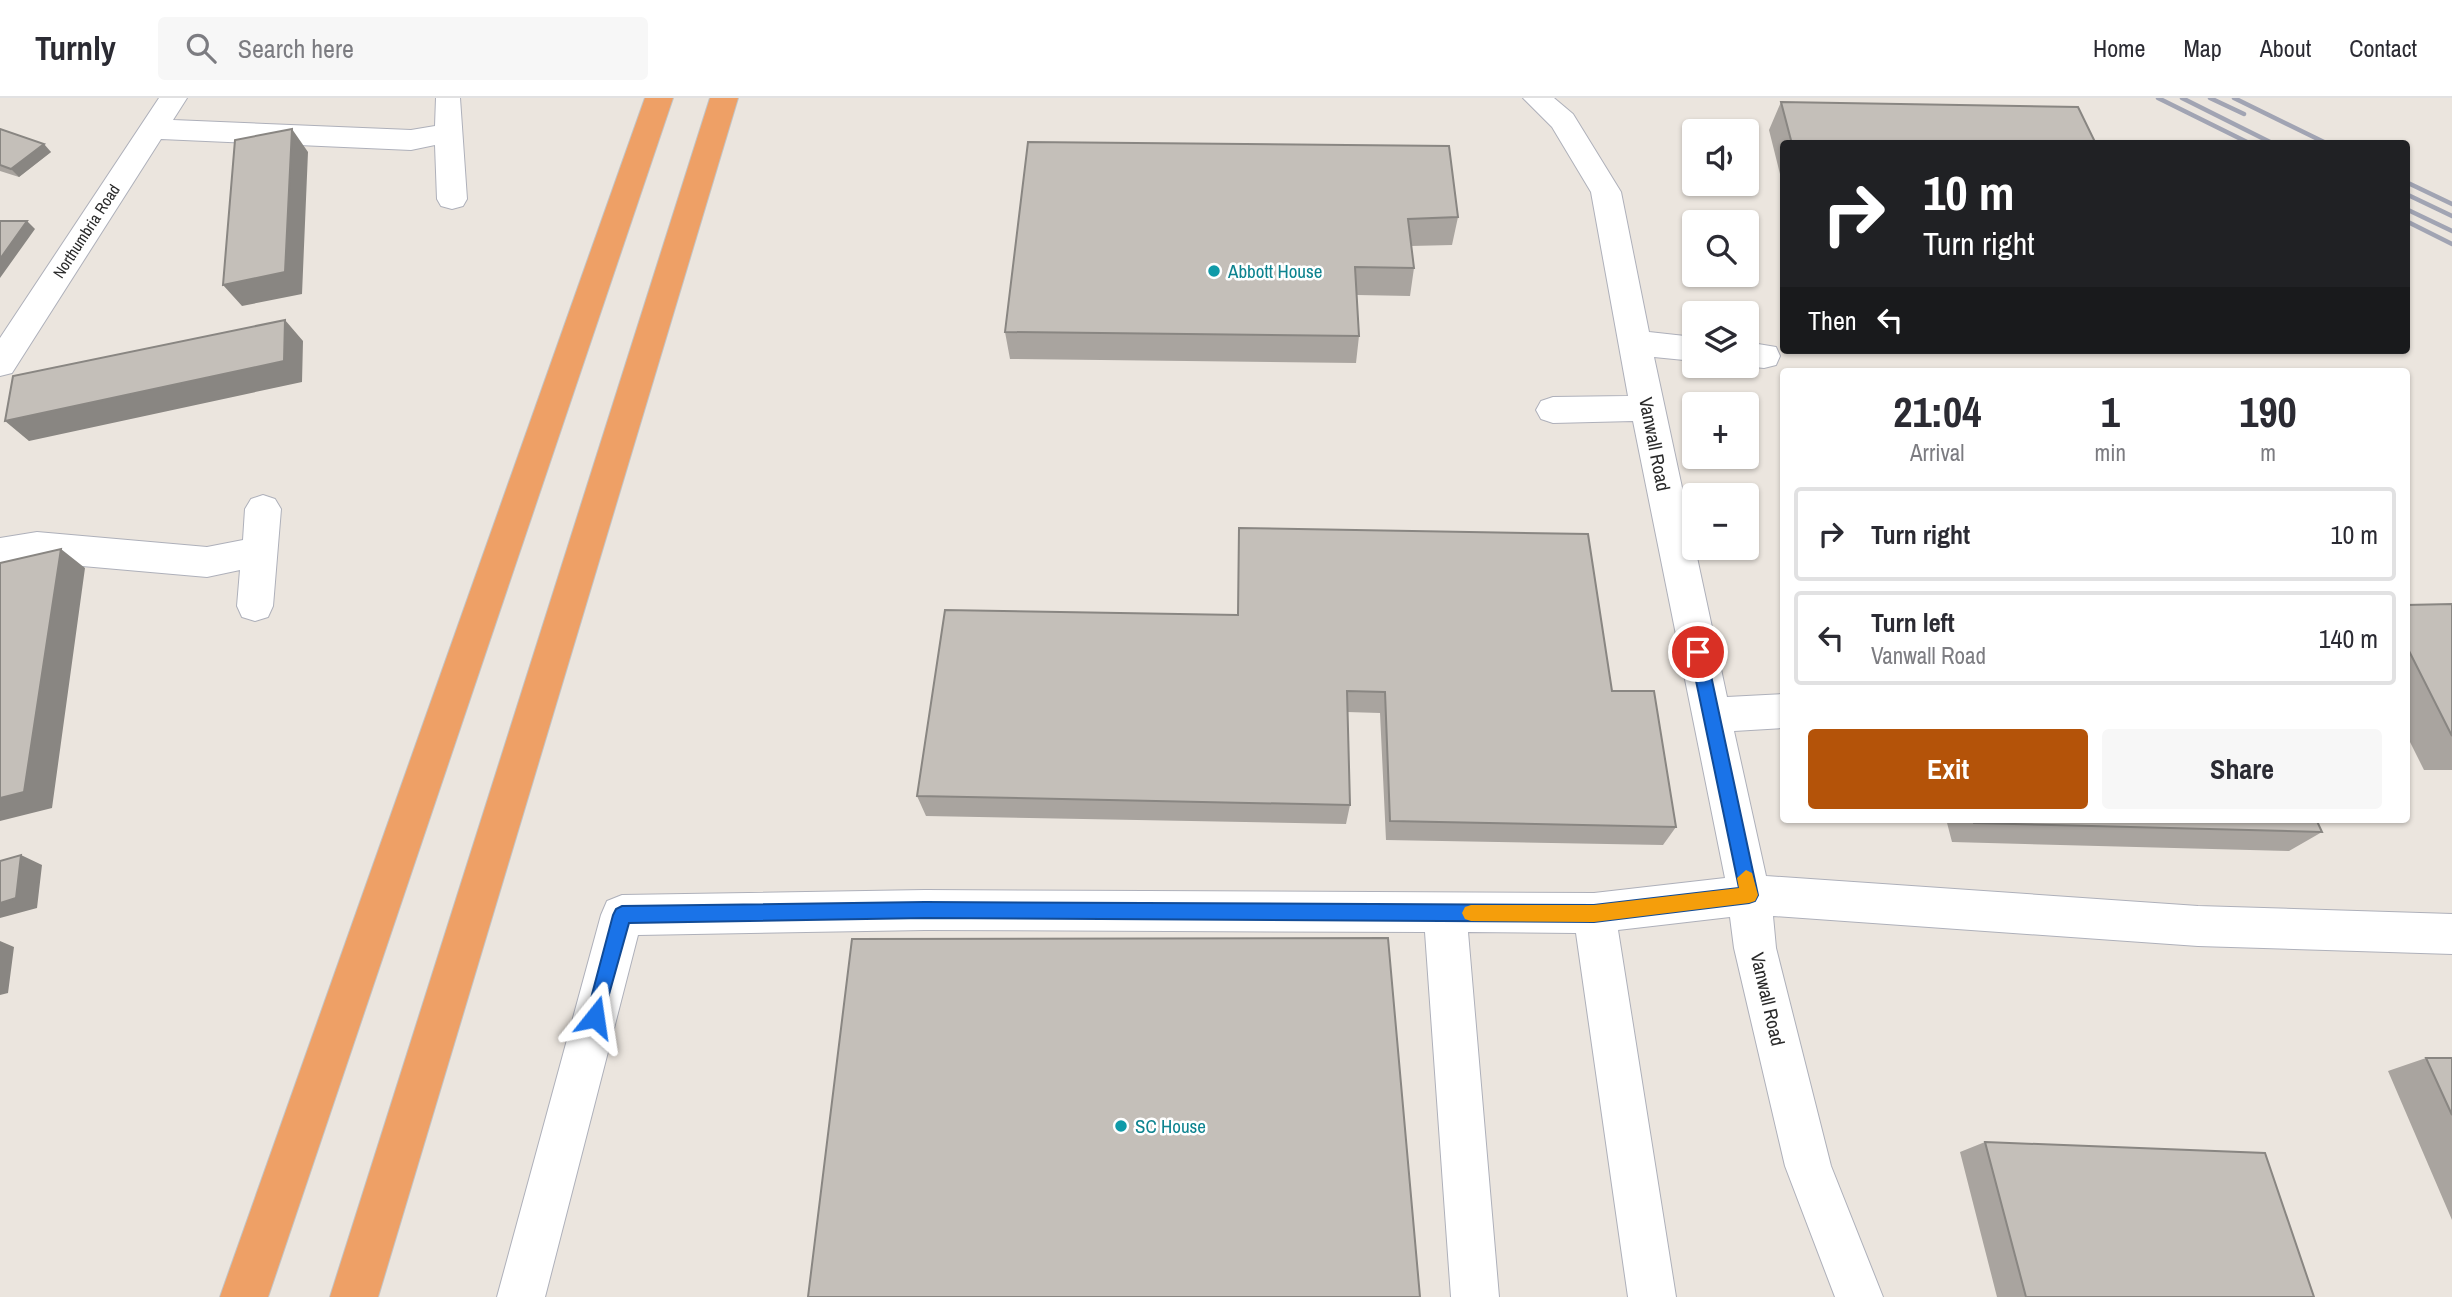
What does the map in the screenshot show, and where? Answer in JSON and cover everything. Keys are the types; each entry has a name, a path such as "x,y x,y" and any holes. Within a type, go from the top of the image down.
{"highway":[{"path":"244,1297 660,98"},
{"path":"354,1297 724,98"}],"street":[{"name":"Northumbria Road","path":"0,364 173,98"},
{"name":"Vanwall Road","path":"1537,98 1563,121 1606,192 1647,408 1749,895 1755,947 1808,1166 1859,1297"},
{"path":"448,103 452,199"},
{"path":"152,129 411,140 448,133"},
{"path":"1636,343 1682,348"},
{"path":"1553,410 1647,408"},
{"path":"255,606 263,509"},
{"path":"0,553 37,547 207,562 258,551"},
{"path":"1711,715 1780,711"},
{"path":"521,1297 622,915 925,910 1594,914 1749,895 2199,926 2452,934"},
{"path":"1445,913 1475,1297"},
{"path":"1594,914 1651,1297"}],"building":[{"path":"1781,102 2078,107 2094,140 1791,140"},
{"path":"0,129 44,144 11,169 0,165"},
{"path":"292,129 285,272 223,285 235,140"},
{"name":"Abbott House","path":"1028,142 1449,146 1458,217 1408,219 1414,268 1355,267 1359,336 1005,332"},
{"path":"0,221 27,221 0,259"},
{"path":"285,320 284,361 5,421 13,376"},
{"path":"1239,528 1588,534 1612,691 1654,691 1676,827 1390,821 1385,692 1347,691 1350,805 917,796 945,610 1238,615"},
{"path":"61,549 24,792 0,798 0,563"},
{"path":"2452,604 2452,736 2410,653 2410,605"},
{"path":"1974,823 2318,823 2322,832"},
{"path":"21,855 16,898 0,903 0,861"},
{"name":"SC House","path":"1388,938 1420,1297 808,1297 852,939"},
{"path":"2426,1058 2452,1058 2452,1115"},
{"path":"1985,1142 2265,1153 2314,1297 2026,1297"}],"railway":[{"path":"2158,98 2243,140"},
{"path":"2182,98 2266,140"},
{"path":"2210,98 2244,114"},
{"path":"2234,98 2320,140"},
{"path":"2410,184 2452,204"},
{"path":"2410,196 2452,216"},
{"path":"2410,211 2452,231"},
{"path":"2410,223 2452,244"}],"slow traffic":[{"path":"1471,913 1594,914 1749,895 1746,878"}],"place":[{"name":"Abbott House","path":"1214,271"},
{"name":"SC House","path":"1121,1126"}],"route":[{"path":"595,1017 622,915 925,910 1594,914 1749,895 1698,652"}]}
